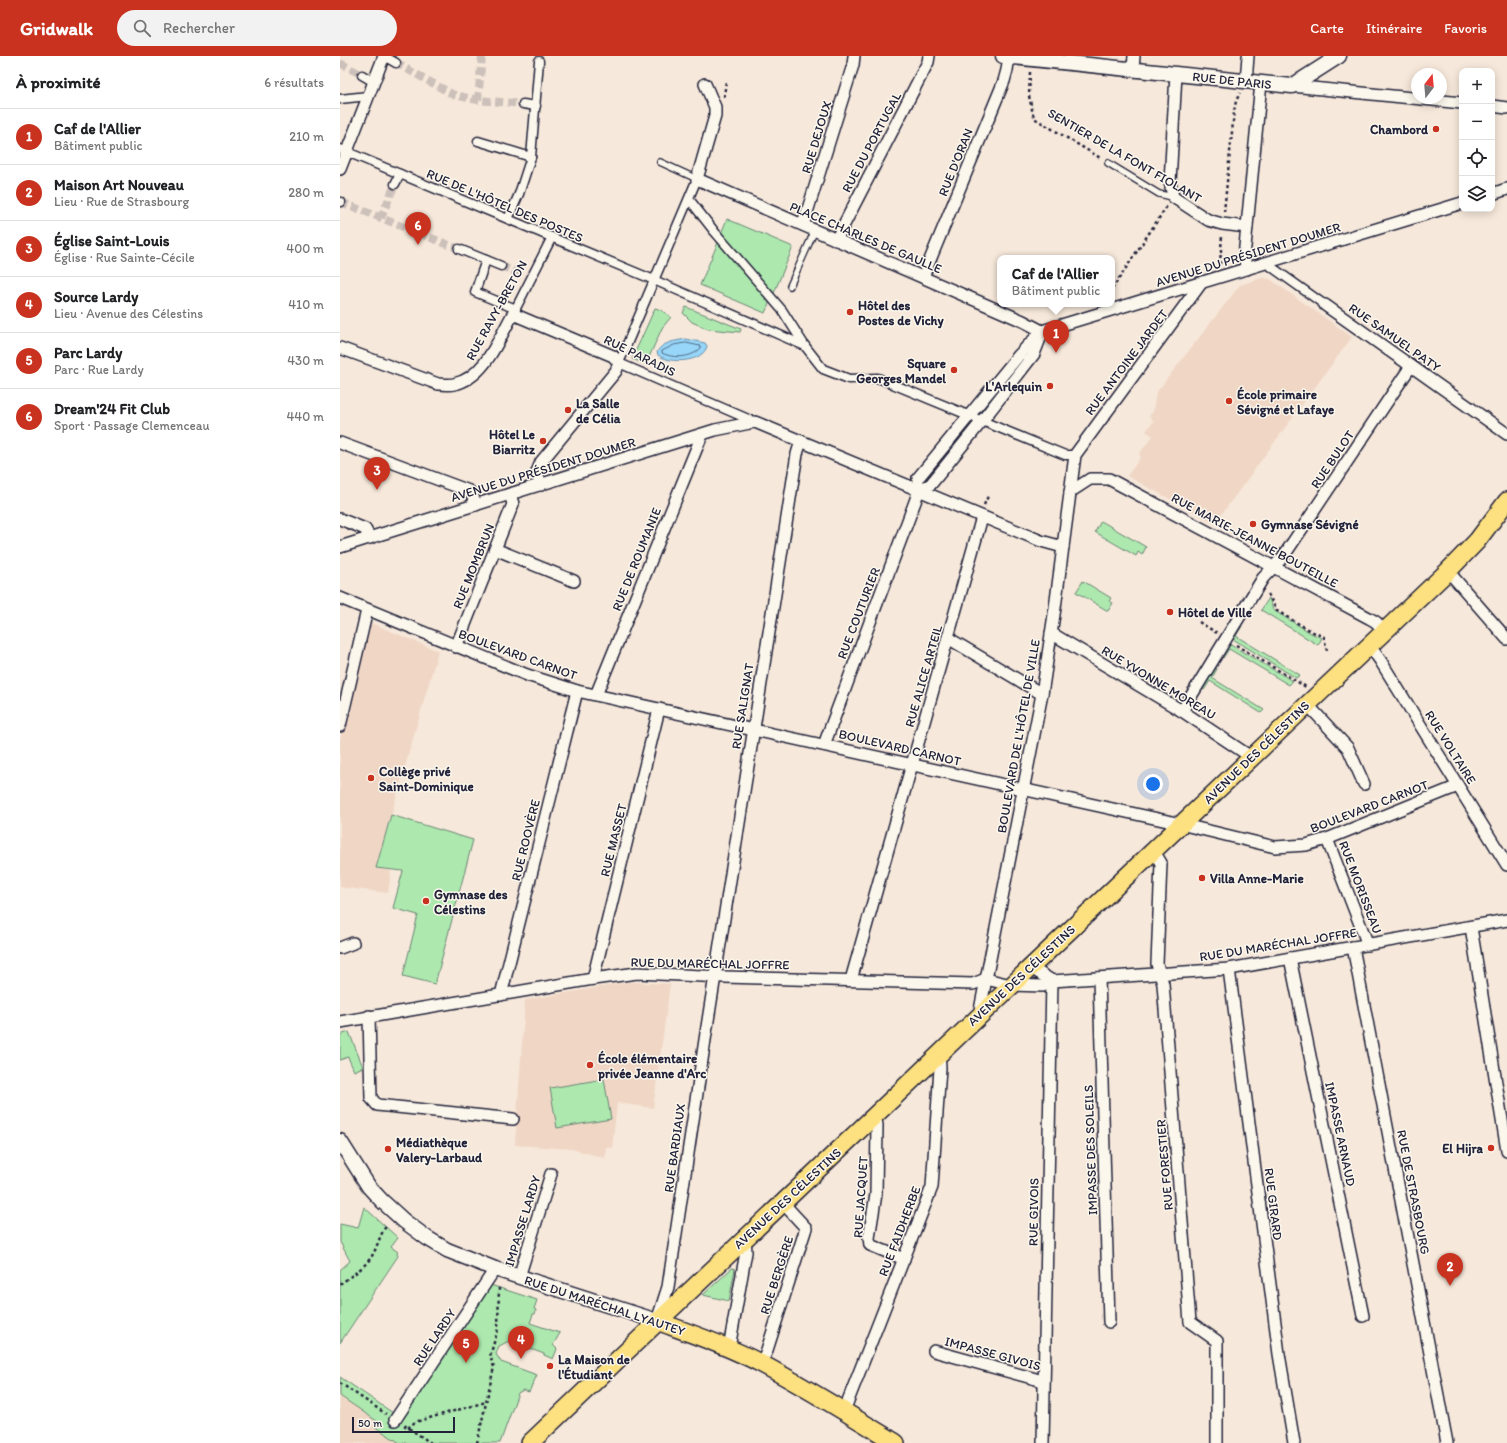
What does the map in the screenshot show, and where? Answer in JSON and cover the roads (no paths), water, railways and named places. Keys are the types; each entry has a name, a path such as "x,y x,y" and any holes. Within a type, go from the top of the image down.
{"main road":[{"name":"AVENUE DES CÉLESTINS","path":"530,1443 744,1238 1448,571 1477,541 1507,501"},
{"name":"RUE DU MARÉCHAL LYAUTEY","path":"657,1321 729,1348 761,1363 896,1443"}],"street":[{"path":"340,169 343,150 368,96 384,56 396,63"},
{"name":"RUE DEJOUX","path":"803,225 853,66 854,56"},
{"name":"RUE DU PORTUGAL","path":"836,240 923,72 929,56"},
{"name":"RUE DE PARIS","path":"1006,56 1133,63 1176,74 1459,103"},
{"name":"RUE D'ORAN","path":"923,277 1004,81 1006,56"},
{"path":"1246,82 1248,56"},
{"path":"1292,86 1339,56"},
{"path":"508,219 519,194 531,157 539,61"},
{"path":"1173,197 1170,182 1176,74"},
{"path":"362,75 374,82"},
{"path":"1247,269 1244,257 1261,83"},
{"path":"540,485 537,472 541,462 616,371 689,199 697,179 715,116 715,107 705,84"},
{"path":"340,99 368,96"},
{"path":"523,104 536,106"},
{"path":"1495,106 1507,108"},
{"path":"478,142 531,157"},
{"name":"RUE DE L'HÔTEL DES POSTES","path":"343,150 654,280"},
{"path":"395,184 400,174"},
{"name":"PLACE CHARLES DE GAULLE","path":"697,179 1023,321 1042,331"},
{"path":"1495,193 1507,189"},
{"name":"SENTIER DE LA FONT FIOLANT","path":"1173,197 1208,220 1222,224 1247,227"},
{"path":"689,199 714,231 782,310 805,346 823,369 849,379 878,378 1065,455 1074,457"},
{"name":"AVENUE DU PRÉSIDENT DOUMER","path":"1042,331 1459,204"},
{"name":"RUE RAVY-BRETON","path":"340,348 438,384 453,384 465,380 479,370 489,357 514,311 527,276 552,237"},
{"path":"459,249 500,266"},
{"path":"486,260 475,292 514,311"},
{"name":"RUE SAMUEL PATY","path":"1266,263 1507,434"},
{"path":"654,280 805,346"},
{"name":"RUE ANTOINE JARDET","path":"1074,457 1202,282"},
{"name":"RUE PARADIS","path":"514,311 613,356 619,363 755,422"},
{"path":"918,491 918,478 1019,354 1042,331"},
{"path":"918,491 931,484 1034,354 1042,331"},
{"name":"RUE BULOT","path":"1182,711 1263,578 1283,557 1411,366"},
{"path":"755,422 918,491 981,513 1041,541 1063,547"},
{"name":"AVENUE DU PRÉSIDENT DOUMER","path":"340,547 702,435 755,422"},
{"name":"RUE DE ROUMANIE","path":"596,695 702,435"},
{"name":"RUE SALIGNAT","path":"714,977 752,729 797,454 801,441"},
{"path":"340,443 469,491 472,494 476,505"},
{"name":"BOULEVARD DE L'HÔTEL DE VILLE","path":"979,1015 1042,694 1074,457"},
{"name":"RUE MARIE-JEANNE BOUTEILLE","path":"1070,492 1090,479 1109,478 1369,618 1376,622 1384,631"},
{"name":"RUE COUTURIER","path":"824,745 918,491"},
{"name":"RUE MOMBRUN","path":"456,647 513,504 510,494"},
{"name":"RUE ALICE ARTEIL","path":"851,980 948,638 981,513"},
{"path":"340,519 365,529 368,531 370,538"},
{"path":"495,549 574,581"},
{"path":"1448,571 1507,640"},
{"name":"BOULEVARD CARNOT","path":"340,598 527,675 577,691 912,764 1180,824 1275,847 1306,845 1327,839 1458,786"},
{"path":"340,726 367,610"},
{"name":"RUE YVONNE MOREAU","path":"1051,633 1182,711 1251,757"},
{"path":"948,638 1042,694"},
{"name":"RUE VOLTAIRE","path":"1369,645 1380,660 1507,865"},
{"name":"RUE ROOVÈRE","path":"501,995 577,691"},
{"path":"1307,704 1348,748 1364,784"},
{"name":"RUE MASSET","path":"593,979 659,709"},
{"name":"RUE MORISSEAU","path":"1327,839 1368,945"},
{"path":"1153,850 1161,863 1157,964 1161,974"},
{"name":"RUE DU MARÉCHAL JOFFRE","path":"340,1022 593,979 637,973 714,977 973,984 986,979 1011,985 1043,986 1052,982 1229,969 1507,920"},
{"path":"1471,927 1507,1151"},
{"path":"340,948 353,943"},
{"name":"RUE DE STRASBOURG","path":"1353,947 1447,1443"},
{"name":"IMPASSE ARNAUD","path":"1290,958 1363,1316"},
{"path":"1030,967 1052,982"},
{"name":"RUE GIRARD","path":"1229,969 1279,1354 1294,1443"},
{"name":"RUE FORESTIER","path":"1161,974 1190,1322 1217,1341 1217,1443"},
{"name":"RUE BARDIAUX","path":"657,1321 667,1293 714,977"},
{"name":"IMPASSE DES SOLEILS","path":"1099,978 1109,1322"},
{"name":"RUE GIVOIS","path":"1043,1443 1043,1381 1052,982"},
{"path":"369,1016 370,1098 377,1105 513,1119"},
{"name":"RUE FAIDHERBE","path":"844,1411 932,1187 940,1068 939,1053"},
{"name":"RUE JACQUET","path":"875,1115 878,1125 876,1194 868,1238 870,1244 904,1259"},
{"name":"RUE DU MARÉCHAL LYAUTEY","path":"340,1141 369,1188 404,1221 427,1238 447,1250 495,1270 657,1321"},
{"name":"IMPASSE LARDY","path":"519,1277 551,1174"},
{"name":"RUE BERGÈRE","path":"761,1363 766,1353 806,1228 782,1202"},
{"path":"729,1348 746,1252 744,1238"},
{"name":"RUE LARDY","path":"395,1420 495,1270"},
{"name":"IMPASSE GIVOIS","path":"934,1351 1043,1381"}],"lane":[{"path":"660,162 697,179"},
{"name":"SENTIER DE LA FONT FIOLANT","path":"1108,163 1159,194 1173,197"},
{"path":"790,286 815,230"}],"water":[{"path":"686,339 705,343 707,346 704,352 693,359 677,361 663,358 658,355 657,352 662,346 674,341"}],"tunnel":[{"path":"478,100 482,56"},
{"path":"340,63 362,75"},
{"path":"396,63 454,95 478,100 523,104"},
{"path":"381,218 395,184"},
{"path":"341,202 459,249"},
{"path":"501,266 523,275"}],"place":[{"name":"Chambord","path":"1436,129"},
{"name":"Dream'24 Fit Club","path":"418,245"},
{"name":"Hôtel des Postes de Vichy","path":"850,312"},
{"name":"Caf de l'Allier","path":"1056,353"},
{"name":"Square Georges Mandel","path":"954,370"},
{"name":"L'Arlequin","path":"1050,386"},
{"name":"École primaire Sévigné et Lafaye","path":"1229,401"},
{"name":"La Salle de Célia","path":"568,410"},
{"name":"Hôtel Le Biarritz","path":"543,441"},
{"name":"Église Saint-Louis","path":"377,490"},
{"name":"Gymnase Sévigné","path":"1253,524"},
{"name":"Hôtel de Ville","path":"1170,612"},
{"name":"Collège privé Saint-Dominique","path":"371,778"},
{"name":"Villa Anne-Marie","path":"1202,878"},
{"name":"Gymnase des Célestins","path":"426,901"},
{"name":"École élémentaire privée Jeanne d'Arc","path":"590,1065"},
{"name":"El Hijra","path":"1491,1148"},
{"name":"Médiathèque Valery-Larbaud","path":"388,1149"},
{"name":"Maison Art Nouveau","path":"1450,1286"},
{"name":"Source Lardy","path":"521,1359"},
{"name":"Parc Lardy","path":"466,1363"},
{"name":"La Maison de l'Étudiant","path":"550,1366"}]}
